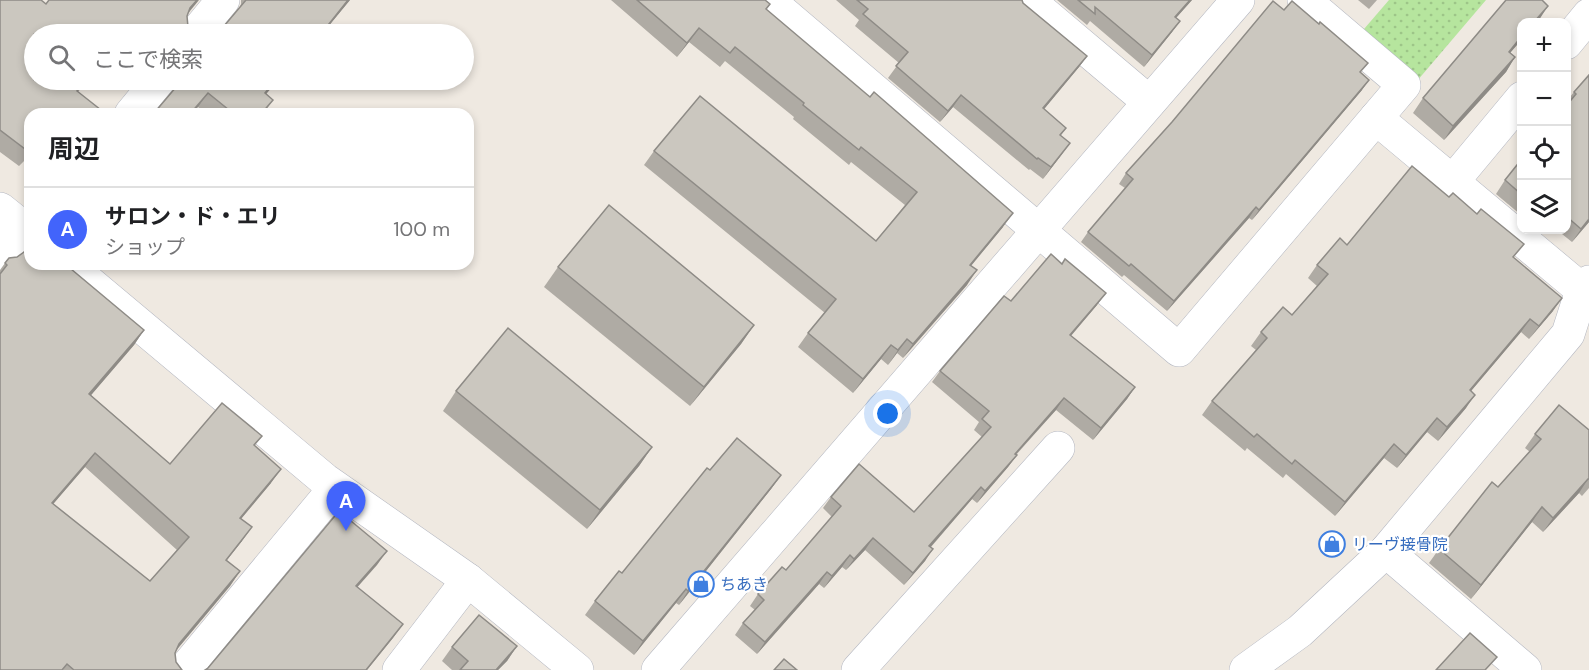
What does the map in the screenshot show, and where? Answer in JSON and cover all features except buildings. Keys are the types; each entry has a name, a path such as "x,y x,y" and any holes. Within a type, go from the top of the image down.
{"street":[{"path":"203,24 223,0"},
{"path":"768,0 1179,350 1404,85 1304,0"},
{"path":"1028,0 1149,102"},
{"path":"658,670 1238,0"},
{"path":"1571,37 1589,15"},
{"path":"136,108 151,90"},
{"path":"1453,181 1517,103"},
{"path":"1246,670 1300,631 1386,551 1568,334 1586,286 1376,118"},
{"path":"0,254 18,223"},
{"path":"74,270 335,488 468,580 577,670"},
{"path":"858,670 1058,448"},
{"path":"184,670 335,488"},
{"path":"1386,551 1525,670"},
{"path":"399,670 468,580"}],"green space":[{"path":"1389,0 1486,0 1417,81 1364,29"}],"place":[{"name":"サロン・ド・エリ","path":"346,531"},
{"name":"リーヴ接骨院","path":"1332,544"},
{"name":"ちあき","path":"701,584"}]}
